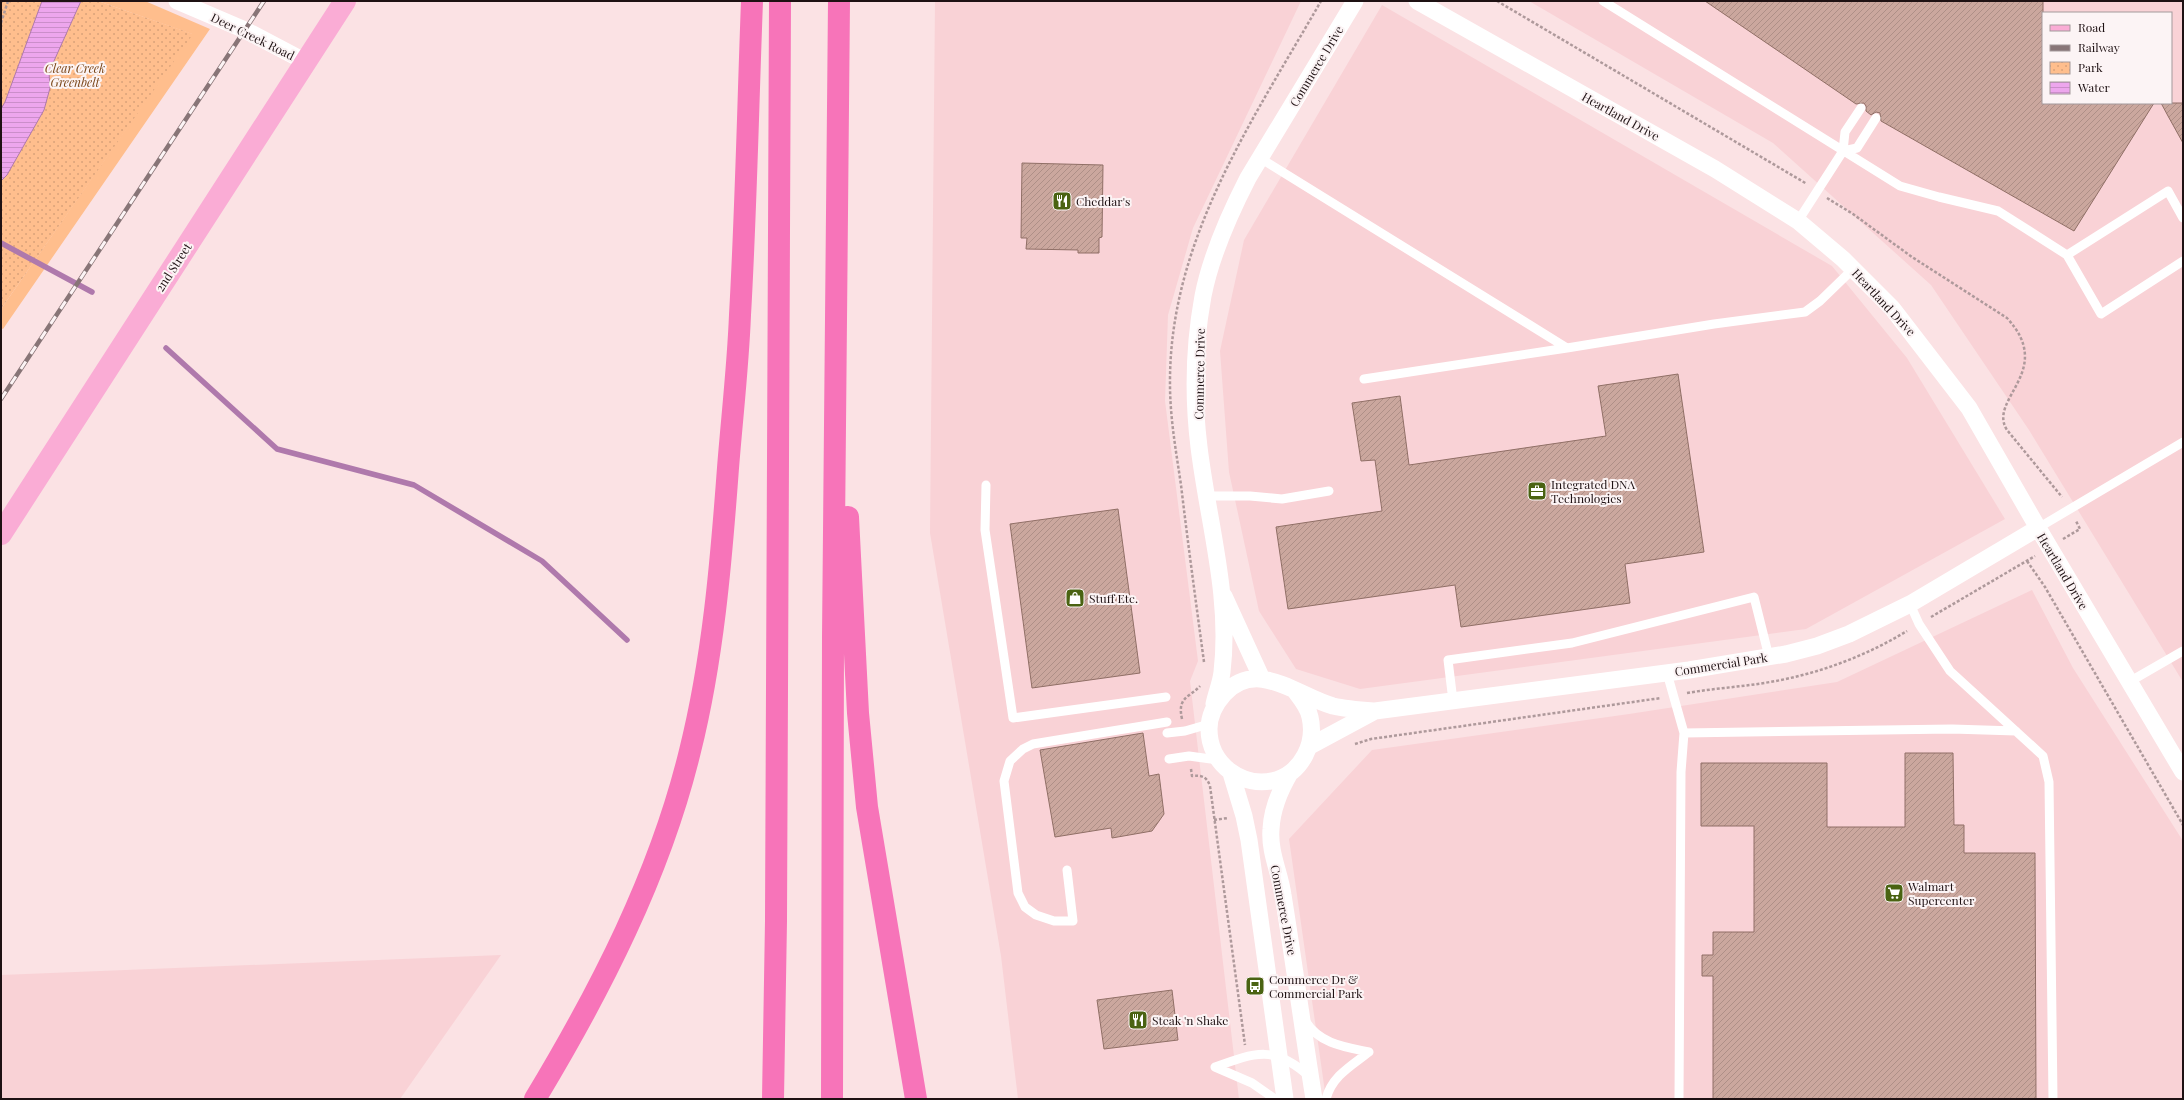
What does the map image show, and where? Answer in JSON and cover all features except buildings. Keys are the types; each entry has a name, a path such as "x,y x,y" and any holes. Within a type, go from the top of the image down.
{"highway":[{"path":"535,1099 600,986 637,905 667,831 690,752 699,708 711,636 721,556 740,316 752,1"},
{"path":"773,1099 776,906 780,1"},
{"path":"832,1099 839,1"},
{"path":"836,339 843,429 858,712 866,791 887,931 916,1099"}],"main road":[{"name":"2nd Street","path":"1,534 345,1"}],"street":[{"name":"Deer Creek Road","path":"177,1 245,30 306,62"},
{"name":"Commerce Drive","path":"1223,592 1199,446 1196,393 1197,348 1203,295 1216,250 1234,206 1260,158 1356,1"},
{"name":"Heartland Drive","path":"1417,1 1715,169 1798,221 1854,269 1892,308 1969,408 2038,528 2183,772"},
{"name":"Commercial Park","path":"1375,711 1667,673 1769,657 1818,646 1849,634 1910,604 2038,528"},
{"path":"1223,592 1262,679"},
{"path":"1210,721 1218,702 1229,689 1245,681 1262,679 1280,682 1294,692 1304,703 1310,716 1312,732 1310,746 1302,761 1290,773 1276,780 1261,782 1246,780 1231,773 1218,760 1209,737 1210,721 1222,672 1223,592"},
{"path":"1294,692 1333,706 1375,711"},
{"path":"1310,746 1375,711"},
{"name":"Commerce Drive","path":"1231,773 1244,816 1249,840 1285,1099"},
{"name":"Commerce Drive","path":"1290,773 1280,789 1271,830 1272,848 1282,889 1314,1099"}],"lane":[{"path":"1603,1 1900,186 1998,211 2067,255 2101,314 2183,261"},
{"path":"1798,221 1843,151 1845,132 1861,108"},
{"path":"1843,151 1857,148 1876,118"},
{"path":"1260,158 1567,348"},
{"path":"2067,255 2168,191 2183,218"},
{"path":"1364,379 1714,324 1804,312 1820,301 1854,269"},
{"path":"2038,528 2183,442"},
{"path":"986,485 985,530 1013,718 1166,697"},
{"path":"1207,496 1250,496 1282,499 1329,491"},
{"path":"1453,701 1448,660 1572,643 1754,597 1769,657"},
{"path":"1910,604 1919,624 1950,671 2043,756 2049,782 2053,1099"},
{"path":"2129,682 2183,651"},
{"path":"1667,673 1684,733 1681,779 1679,1099"},
{"path":"1167,733 1185,731 1210,721"},
{"path":"1067,870 1073,921 1054,921 1036,915 1025,907 1018,893 1006,807 1004,781 1010,761 1023,749 1033,744 1167,722"},
{"path":"1684,733 1944,729 2016,731"},
{"path":"1169,759 1189,756 1218,760"},
{"path":"1302,1017 1312,1031 1322,1039 1369,1052 1337,1076 1329,1088 1326,1099"},
{"path":"1275,1099 1252,1083 1215,1067 1247,1056 1278,1055 1296,1065 1311,1078"}],"path":[{"path":"1,23 8,1"},
{"path":"1205,669 1171,406 1170,360 1176,313 1191,254 1217,185 1234,152 1321,1"},
{"path":"1497,1 1800,179"},
{"path":"1830,200 1853,214 1912,257 2007,318 2014,326 2023,344 2024,367 2021,379 2004,408 2003,421 2007,430 2060,493"},
{"path":"2072,534 2080,529 2075,519"},
{"path":"1938,612 2033,557"},
{"path":"2027,561 2042,582 2183,825"},
{"path":"1697,692 1745,686 1798,676 1856,656 1893,640"},
{"path":"1183,721 1181,706 1184,699 1197,688 1203,680"},
{"path":"1350,746 1386,737 1651,700"},
{"path":"1191,767 1192,776 1202,776 1206,778 1210,786 1244,1044"}],"shaded area":[{"path":"935,1 1301,1 1193,228 1168,315 1165,401 1198,661 1190,681 1239,1099 1018,1099 1001,956 930,533"},
{"path":"1529,1 2183,1 2183,682 2029,430 1931,285 1773,143"},
{"path":"1382,5 1832,266 1907,358 2005,519 1806,629 1360,689 1296,669 1259,611 1229,472 1220,351 1244,240"},
{"path":"2032,590 2073,668 2183,841 2183,1099 1326,1099 1289,839 1372,750 1629,714 1837,682"},
{"path":"501,955 400,1099 1,1099 1,975"}],"green space":[{"name":"Clear Creek Greenbelt","path":"1,1 98,1 193,34 1,309"},
{"path":"98,1 145,1 210,29 3,329 1,328 1,309 192,34"}],"water":[{"path":"42,1 81,1 49,72 50,88 44,110 7,175 1,181 1,109 5,102"}],"waterway":[{"path":"1,243 92,292"},
{"path":"166,348 277,449 414,485 542,561 627,640"}],"railway":[{"path":"1,399 264,1"}],"place":[{"name":"Cheddar's","path":"1062,201"},
{"name":"Integrated DNA Technologies","path":"1537,491"},
{"name":"Stuff Etc.","path":"1075,598"},
{"name":"Walmart Supercenter","path":"1894,893"},
{"name":"Commerce Dr & Commercial Park","path":"1255,986"},
{"name":"Steak 'n Shake","path":"1138,1020"}]}
